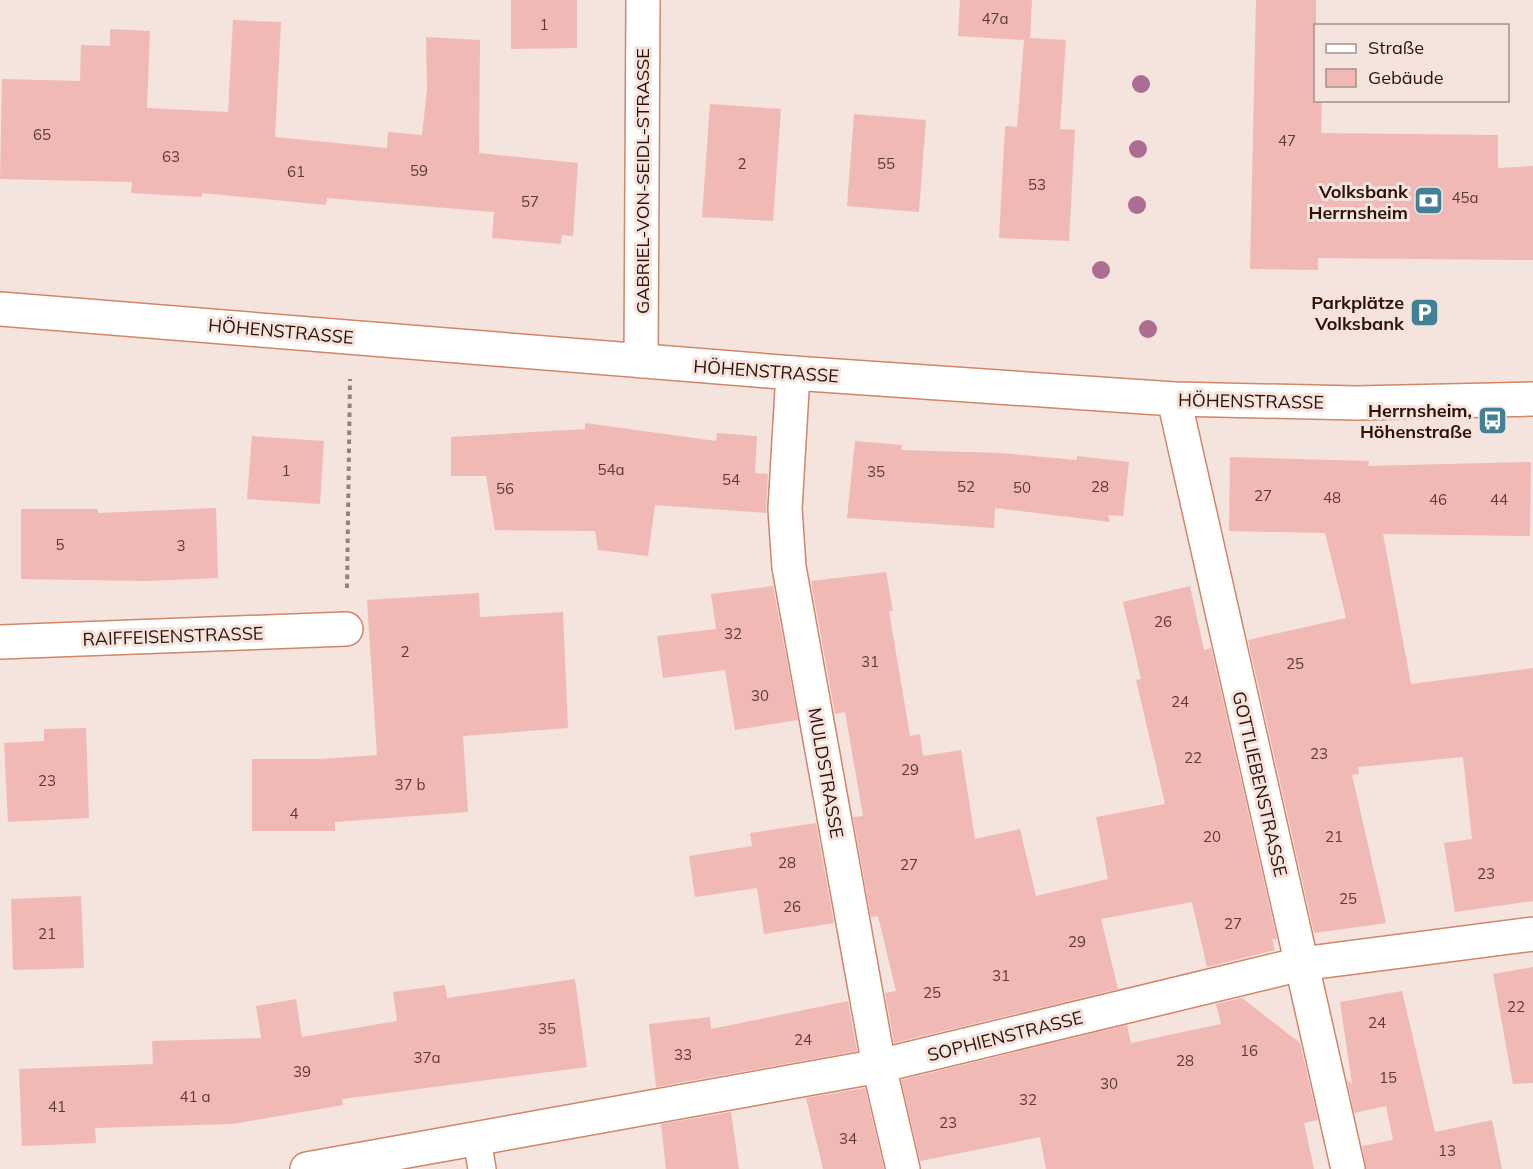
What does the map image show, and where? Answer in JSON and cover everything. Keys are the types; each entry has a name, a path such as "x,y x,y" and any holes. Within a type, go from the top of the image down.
{"street":[{"name":"GABRIEL-VON-SEIDL-STRASSE","path":"641,361 643,0"},
{"name":"HÖHENSTRASSE","path":"0,309 793,373 1174,399 1356,403 1533,399"},
{"name":"MULDSTRASSE","path":"793,373 785,508 789,567 879,1066 903,1169"},
{"name":"GOTTLIEBENSTRASSE","path":"1174,399 1348,1169"},
{"name":"RAIFFEISENSTRASSE","path":"0,642 346,629"},
{"name":"SOPHIENSTRASSE","path":"307,1169 480,1154 879,1066 1301,964 1533,934"}],"path":[{"path":"346,629 350,337"}],"building":[{"path":"511,0 577,0 577,48 511,49"},
{"path":"960,0 1032,0 1030,38 1066,40 1060,129 1075,130 1069,241 999,238 1005,126 1017,127 1024,40 958,36"},
{"path":"1256,0 1316,0 1314,102 1322,102 1321,133 1498,135 1498,168 1533,166 1533,260 1318,258 1318,270 1250,269"},
{"path":"233,20 281,22 275,137 387,148 388,132 422,135 427,89 426,37 480,40 479,153 578,163 573,236 562,235 561,244 492,238 494,212 327,198 326,205 202,193 202,197 131,193 132,182 0,179 2,79 80,81 81,45 110,46 110,29 150,31 147,108 228,112"},
{"path":"710,104 781,109 773,221 702,217"},
{"path":"854,114 926,120 919,212 847,206"},
{"path":"585,423 716,441 717,433 757,436 755,473 768,474 766,513 655,505 648,556 598,550 595,531 495,530 486,476 451,476 451,437 585,429"},
{"path":"252,436 324,441 320,504 247,499"},
{"path":"855,441 902,445 901,450 1001,453 1077,460 1077,456 1129,462 1123,516 1108,515 1110,522 995,508 994,528 847,518"},
{"path":"1230,457 1369,461 1368,466 1531,462 1530,536 1383,534 1411,684 1533,668 1533,901 1455,912 1444,843 1472,839 1463,757 1358,767 1359,774 1352,775 1386,923 1314,933 1248,640 1346,618 1325,533 1229,531"},
{"path":"216,508 218,578 145,581 21,579 21,509 98,509 98,513"},
{"path":"886,572 893,611 889,611 910,736 920,734 923,756 961,750 975,839 1020,829 1036,896 1108,879 1096,817 1165,804 1136,680 1141,679 1123,602 1190,586 1204,650 1211,648 1277,939 1272,939 1275,950 1207,967 1192,902 1101,919 1118,989 894,1043 885,993 896,991 878,916 871,917 853,817 863,816 845,712 835,714 811,581"},
{"path":"773,586 798,720 735,730 725,670 663,678 657,636 716,629 711,594"},
{"path":"479,593 480,617 563,612 568,728 463,736 468,812 335,822 335,831 252,831 252,759 320,759 377,755 367,600"},
{"path":"86,728 89,818 8,822 4,743 44,741 44,729"},
{"path":"816,823 834,923 764,934 757,888 695,897 689,856 752,846 750,833"},
{"path":"81,896 84,968 13,970 11,899"},
{"path":"1533,967 1533,1083 1513,1084 1493,974"},
{"path":"575,979 587,1067 342,1099 343,1105 233,1124 95,1128 96,1143 22,1146 19,1069 153,1064 152,1041 261,1038 256,1006 296,999 302,1037 397,1021 393,992 445,985 447,998"},
{"path":"1402,991 1435,1132 1492,1120 1502,1169 1366,1169 1362,1146 1393,1140 1386,1106 1354,1113 1347,1080 1352,1084 1340,1002"},
{"path":"1242,998 1300,1043 1318,1120 1304,1123 1314,1169 1046,1169 1040,1137 920,1161 901,1080 1127,1025 1131,1043 1221,1024 1216,1004"},
{"path":"848,1001 857,1051 656,1087 649,1024 710,1017 711,1029"},
{"path":"865,1088 884,1169 823,1169 806,1098"},
{"path":"731,1112 739,1169 666,1169 661,1124"}],"place":[{"name":"Volksbank Herrnsheim","path":"1429,201"},
{"name":"Parkplätze Volksbank","path":"1425,312"},
{"name":"Herrnsheim, Höhenstraße","path":"1493,420"}]}
